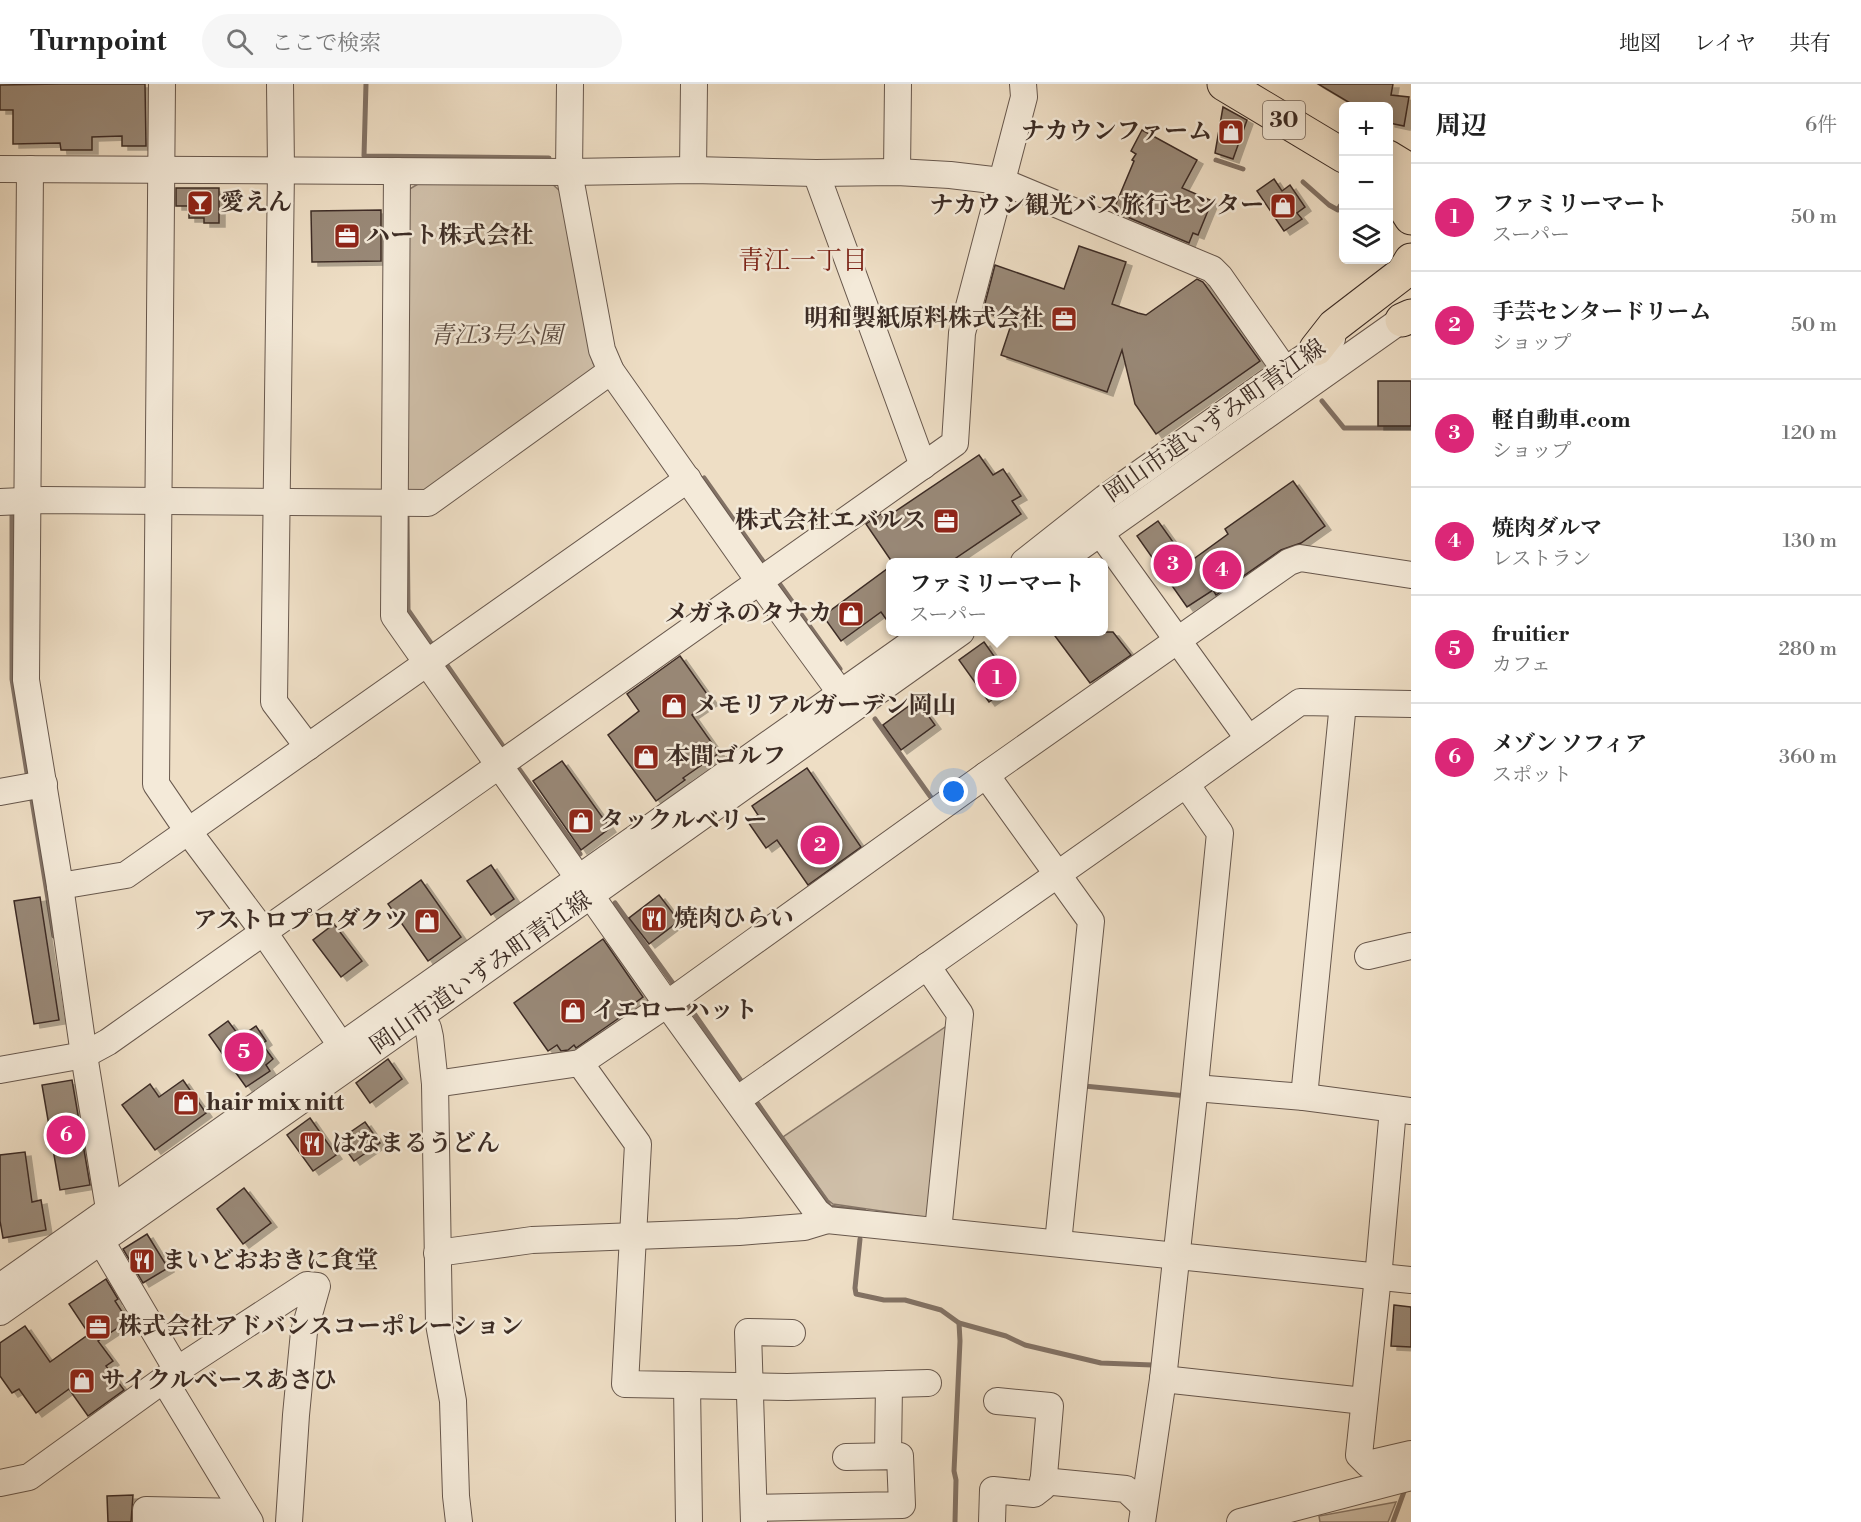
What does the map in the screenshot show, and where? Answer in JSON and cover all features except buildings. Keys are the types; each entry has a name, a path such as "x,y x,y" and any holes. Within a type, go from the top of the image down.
{"highway":[{"name":"30","path":"1224,84 1339,153"},
{"name":"30","path":"1266,84 1339,127"},
{"path":"1398,179 1411,218"},
{"path":"1316,349 1334,326 1403,273 1411,260"}],"street":[{"path":"162,84 156,784 348,1054"},
{"path":"280,84 281,169 274,702 308,747"},
{"path":"570,84 569,172 602,350 611,371 691,483 767,576 846,701"},
{"path":"693,170 694,84"},
{"path":"897,171 898,84"},
{"path":"0,1070 76,1057 108,1042 955,443 962,333 1024,97 1023,84"},
{"path":"0,169 162,168 569,172 693,170 816,173 897,171 1001,181 1212,269 1220,277 1284,370"},
{"path":"30,169 13,501 26,680 26,788 60,885 76,1057 110,1226 170,1375 247,1517"},
{"path":"397,171 394,616 436,658 507,760 584,886 676,998 745,1095 817,1212 827,1220"},
{"path":"816,173 922,466"},
{"name":"岡山市道いずみ町青江線","path":"1062,558 1093,523 1284,370 1411,286"},
{"name":"岡山市道いずみ町青江線","path":"1031,558 1093,523 1408,316"},
{"path":"13,501 159,501 277,496 428,503 611,371"},
{"path":"60,885 126,875 691,483"},
{"path":"1093,523 1248,738"},
{"path":"435,1084 580,1063 676,998 986,775 1289,562 1300,558 1411,575"},
{"name":"岡山市道いずみ町青江線","path":"846,701 922,636"},
{"name":"岡山市道いずみ町青江線","path":"0,1312 110,1226 584,886 846,701 954,636"},
{"path":"745,1095 1300,702 1411,704"},
{"path":"1304,1097 1343,704"},
{"path":"986,775 1062,871 1091,921 1058,1243"},
{"path":"1143,1514 1163,1379 1220,833 1186,784"},
{"name":"岡山市道いずみ町青江線","path":"348,1054 418,1018 584,886"},
{"path":"1368,956 1411,946"},
{"path":"927,966 960,1014 938,1231"},
{"path":"418,1018 428,1028 435,1084 439,1324 453,1401 459,1522"},
{"path":"580,1063 638,1144 625,1384 787,1387 928,1383"},
{"path":"1194,1094 1304,1097 1397,1113 1359,1455 1368,1464 1411,1454"},
{"path":"437,1253 532,1240 633,1237 804,1227 827,1220 1411,1280"},
{"name":"岡山市道いずみ町青江線","path":"0,1287 110,1226"},
{"path":"0,1484 29,1477 170,1375 307,1285 317,1286 304,1332 289,1522"},
{"path":"792,1333 748,1332 754,1515 902,1514 900,1456 846,1457"},
{"path":"1163,1379 1364,1401"},
{"path":"888,1456 889,1384"},
{"path":"687,1385 689,1522"},
{"path":"992,1522 993,1490 1034,1494 1043,1487 1050,1406 997,1401"},
{"path":"1240,1522 1411,1477"},
{"path":"1043,1480 1126,1489 1143,1514"},
{"path":"146,1522 146,1510 247,1517"}],"green space":[{"name":"青江3号公園","path":"551,183 560,191 593,363 598,371 427,497 404,492 408,190 418,184"},
{"path":"954,1021 929,1218 833,1204 783,1137"},
{"path":"1396,1502 1388,1522 1320,1522 1319,1516"}],"waterway":[{"path":"366,84 364,156 549,158"},
{"path":"1216,160 1243,169"},
{"path":"1303,182 1329,205 1338,210 1339,208"},
{"path":"1322,401 1344,428 1411,428"},
{"path":"698,482 704,478 767,567"},
{"path":"12,508 12,679 28,779"},
{"path":"407,513 408,610 435,649"},
{"path":"776,579 840,669"},
{"path":"444,661 507,752"},
{"path":"875,719 935,803"},
{"path":"514,762 580,854"},
{"path":"31,794 54,936"},
{"path":"615,903 677,989"},
{"path":"684,999 744,1085"},
{"path":"1084,1082 1084,1086 1187,1096"},
{"path":"753,1097 830,1207 864,1211 864,1213"},
{"path":"860,1239 856,1294 884,1300 905,1300 941,1310 959,1323 1006,1336 1025,1345 1101,1363 1152,1365"},
{"path":"955,1522 956,1480 954,1471 959,1323"},
{"path":"1393,1522 1405,1489"}],"place":[{"name":"ナカウンファーム","path":"1231,132"},
{"name":"愛えん","path":"200,203"},
{"name":"ナカウン観光バス旅行センター","path":"1283,206"},
{"name":"ハート株式会社","path":"347,236"},
{"name":"明和製紙原料株式会社","path":"1064,319"},
{"name":"株式会社エバルス","path":"946,521"},
{"name":"軽自動車.com","path":"1173,564"},
{"name":"焼肉ダルマ","path":"1222,570"},
{"name":"メガネのタナカ","path":"851,614"},
{"name":"ファミリーマート","path":"997,678"},
{"name":"メモリアルガーデン岡山","path":"674,706"},
{"name":"本間ゴルフ","path":"646,757"},
{"name":"タックルベリー","path":"581,821"},
{"name":"手芸センタードリーム","path":"820,845"},
{"name":"焼肉ひらい","path":"654,919"},
{"name":"アストロプロダクツ","path":"427,921"},
{"name":"イエローハット","path":"573,1011"},
{"name":"fruitier","path":"244,1052"},
{"name":"hair mix nitt","path":"186,1103"},
{"name":"メゾン ソフィア","path":"66,1135"},
{"name":"はなまるうどん","path":"312,1144"},
{"name":"まいどおおきに食堂","path":"142,1261"},
{"name":"株式会社アドバンスコーポレーション","path":"98,1327"},
{"name":"サイクルベースあさひ","path":"82,1381"}],"district":[{"name":"青江一丁目","path":"803,261"}]}
